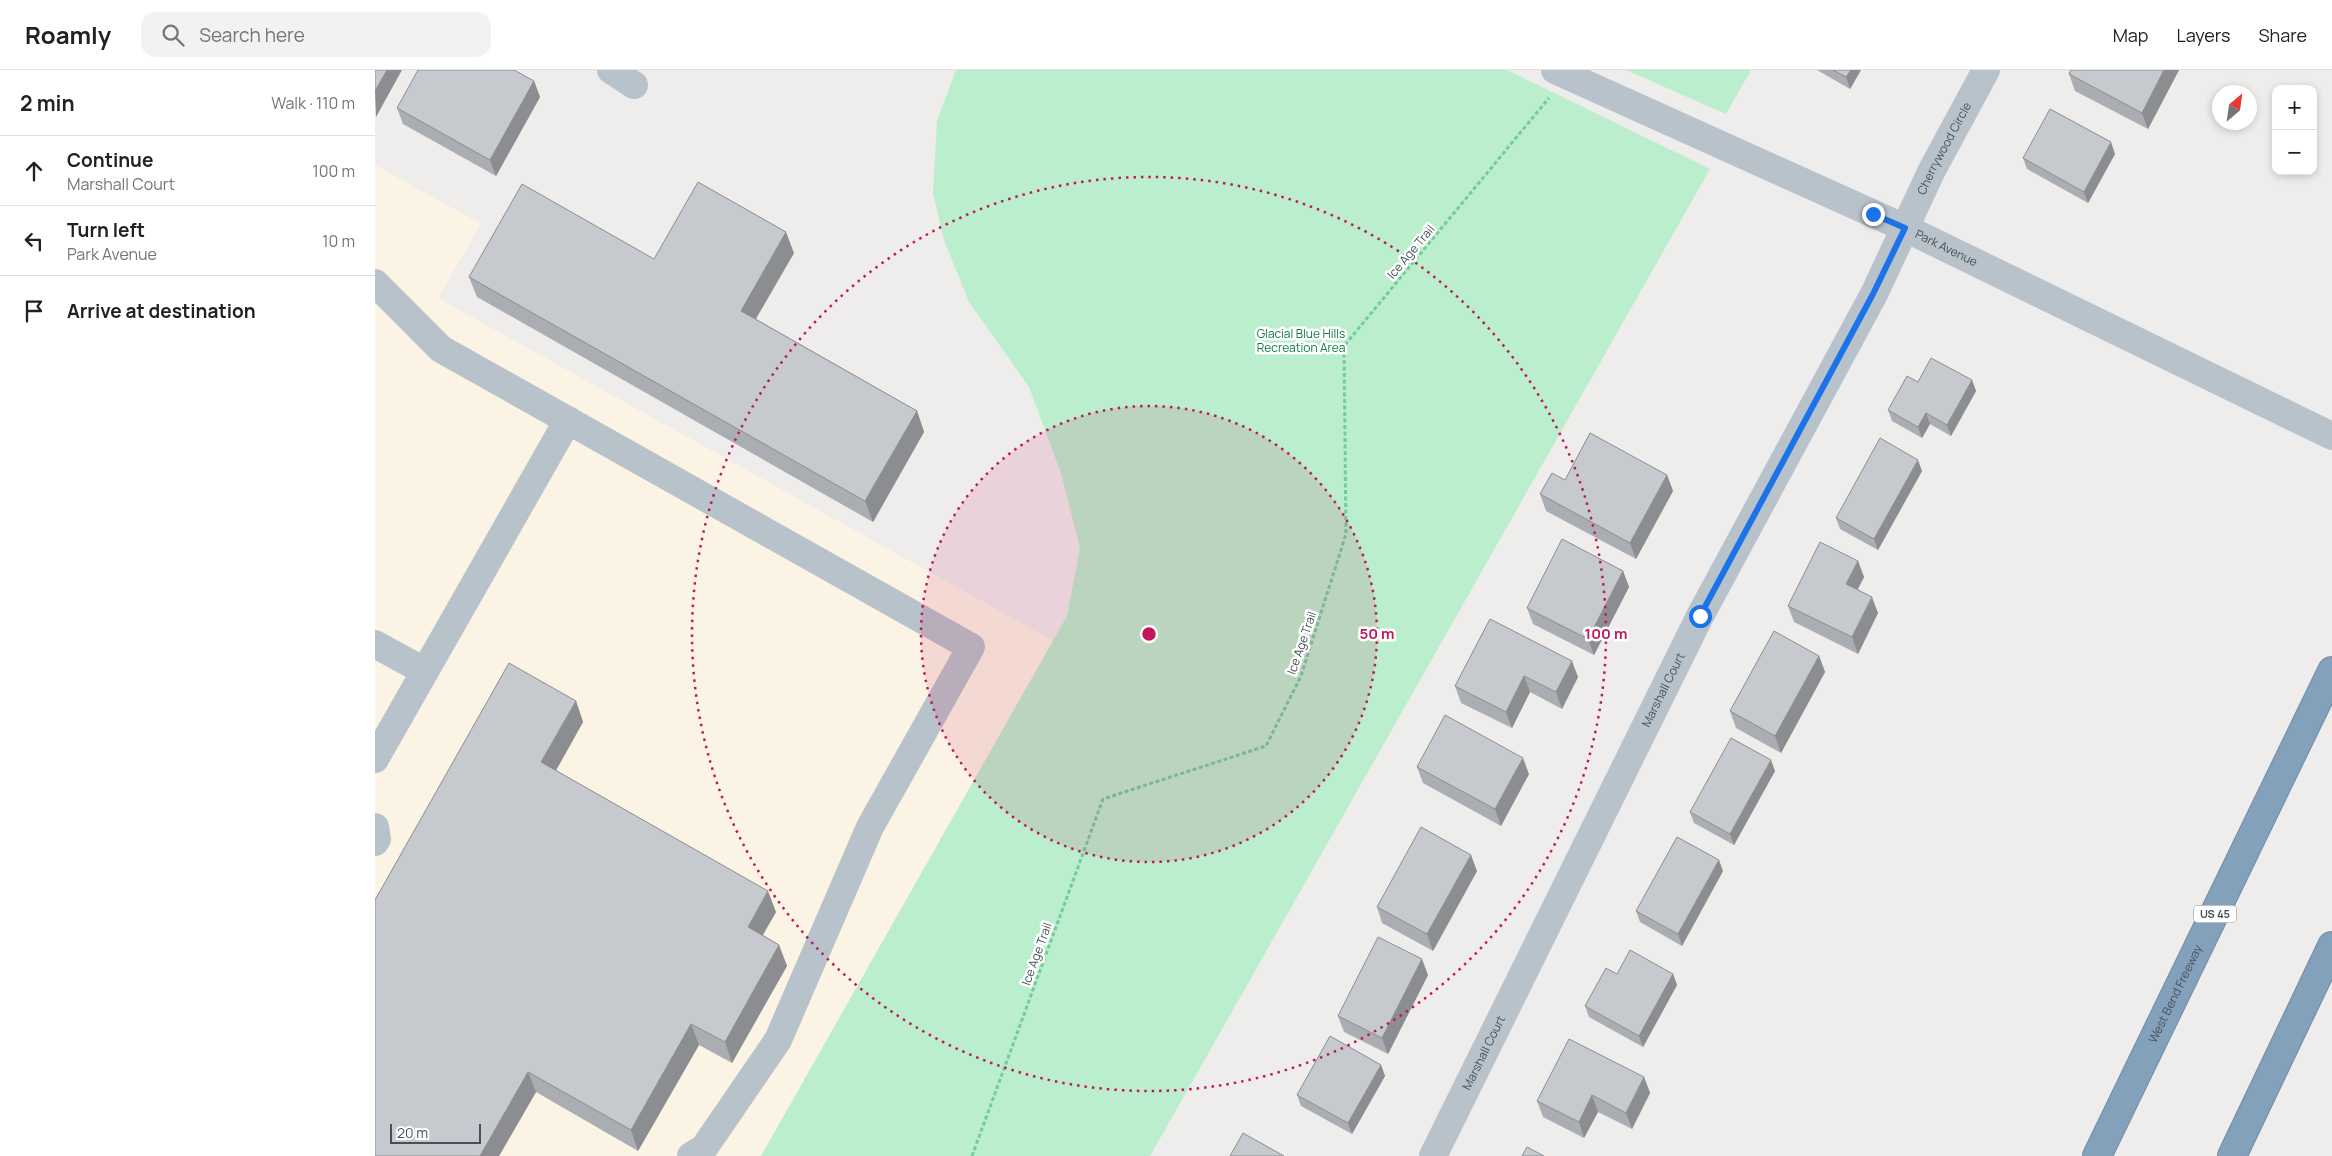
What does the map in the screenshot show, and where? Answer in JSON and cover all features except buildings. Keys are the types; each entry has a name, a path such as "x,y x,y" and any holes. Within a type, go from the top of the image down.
{"highway":[{"name":"West Bend Freeway","path":"2097,1156 2332,671"},
{"path":"2232,1156 2332,946"}],"street":[{"path":"611,70 634,85"},
{"name":"Cherrywood Circle","path":"1905,228 1932,170 1986,70"},
{"name":"Park Avenue","path":"1561,73 1905,228 2329,435"},
{"name":"Marshall Court","path":"1433,1156 1700,616 1873,294 1905,228"},
{"path":"375,283 441,349 971,647 870,827 778,1040 704,1148 691,1156"},
{"path":"375,759 381,731 424,671 568,420"},
{"path":"375,644 424,671"},
{"path":"375,827 377,839 375,842"}],"path":[{"name":"Ice Age Trail","path":"972,1156 1103,799 1266,746 1301,676 1346,534 1344,346 1511,146 1561,73"}],"shaded area":[{"path":"375,165 481,224 438,298 1053,641 761,1156 375,1156"}],"green space":[{"name":"Glacial Blue Hills Recreation Area","path":"956,70 1507,70 1710,169 1150,1156 761,1156 1067,616 1080,548 1061,473 1029,387 969,302 944,240 933,193 937,121"},
{"path":"1626,70 1751,70 1726,114"}],"route":[{"path":"1700,616 1873,294 1905,228 1873,214"}]}
